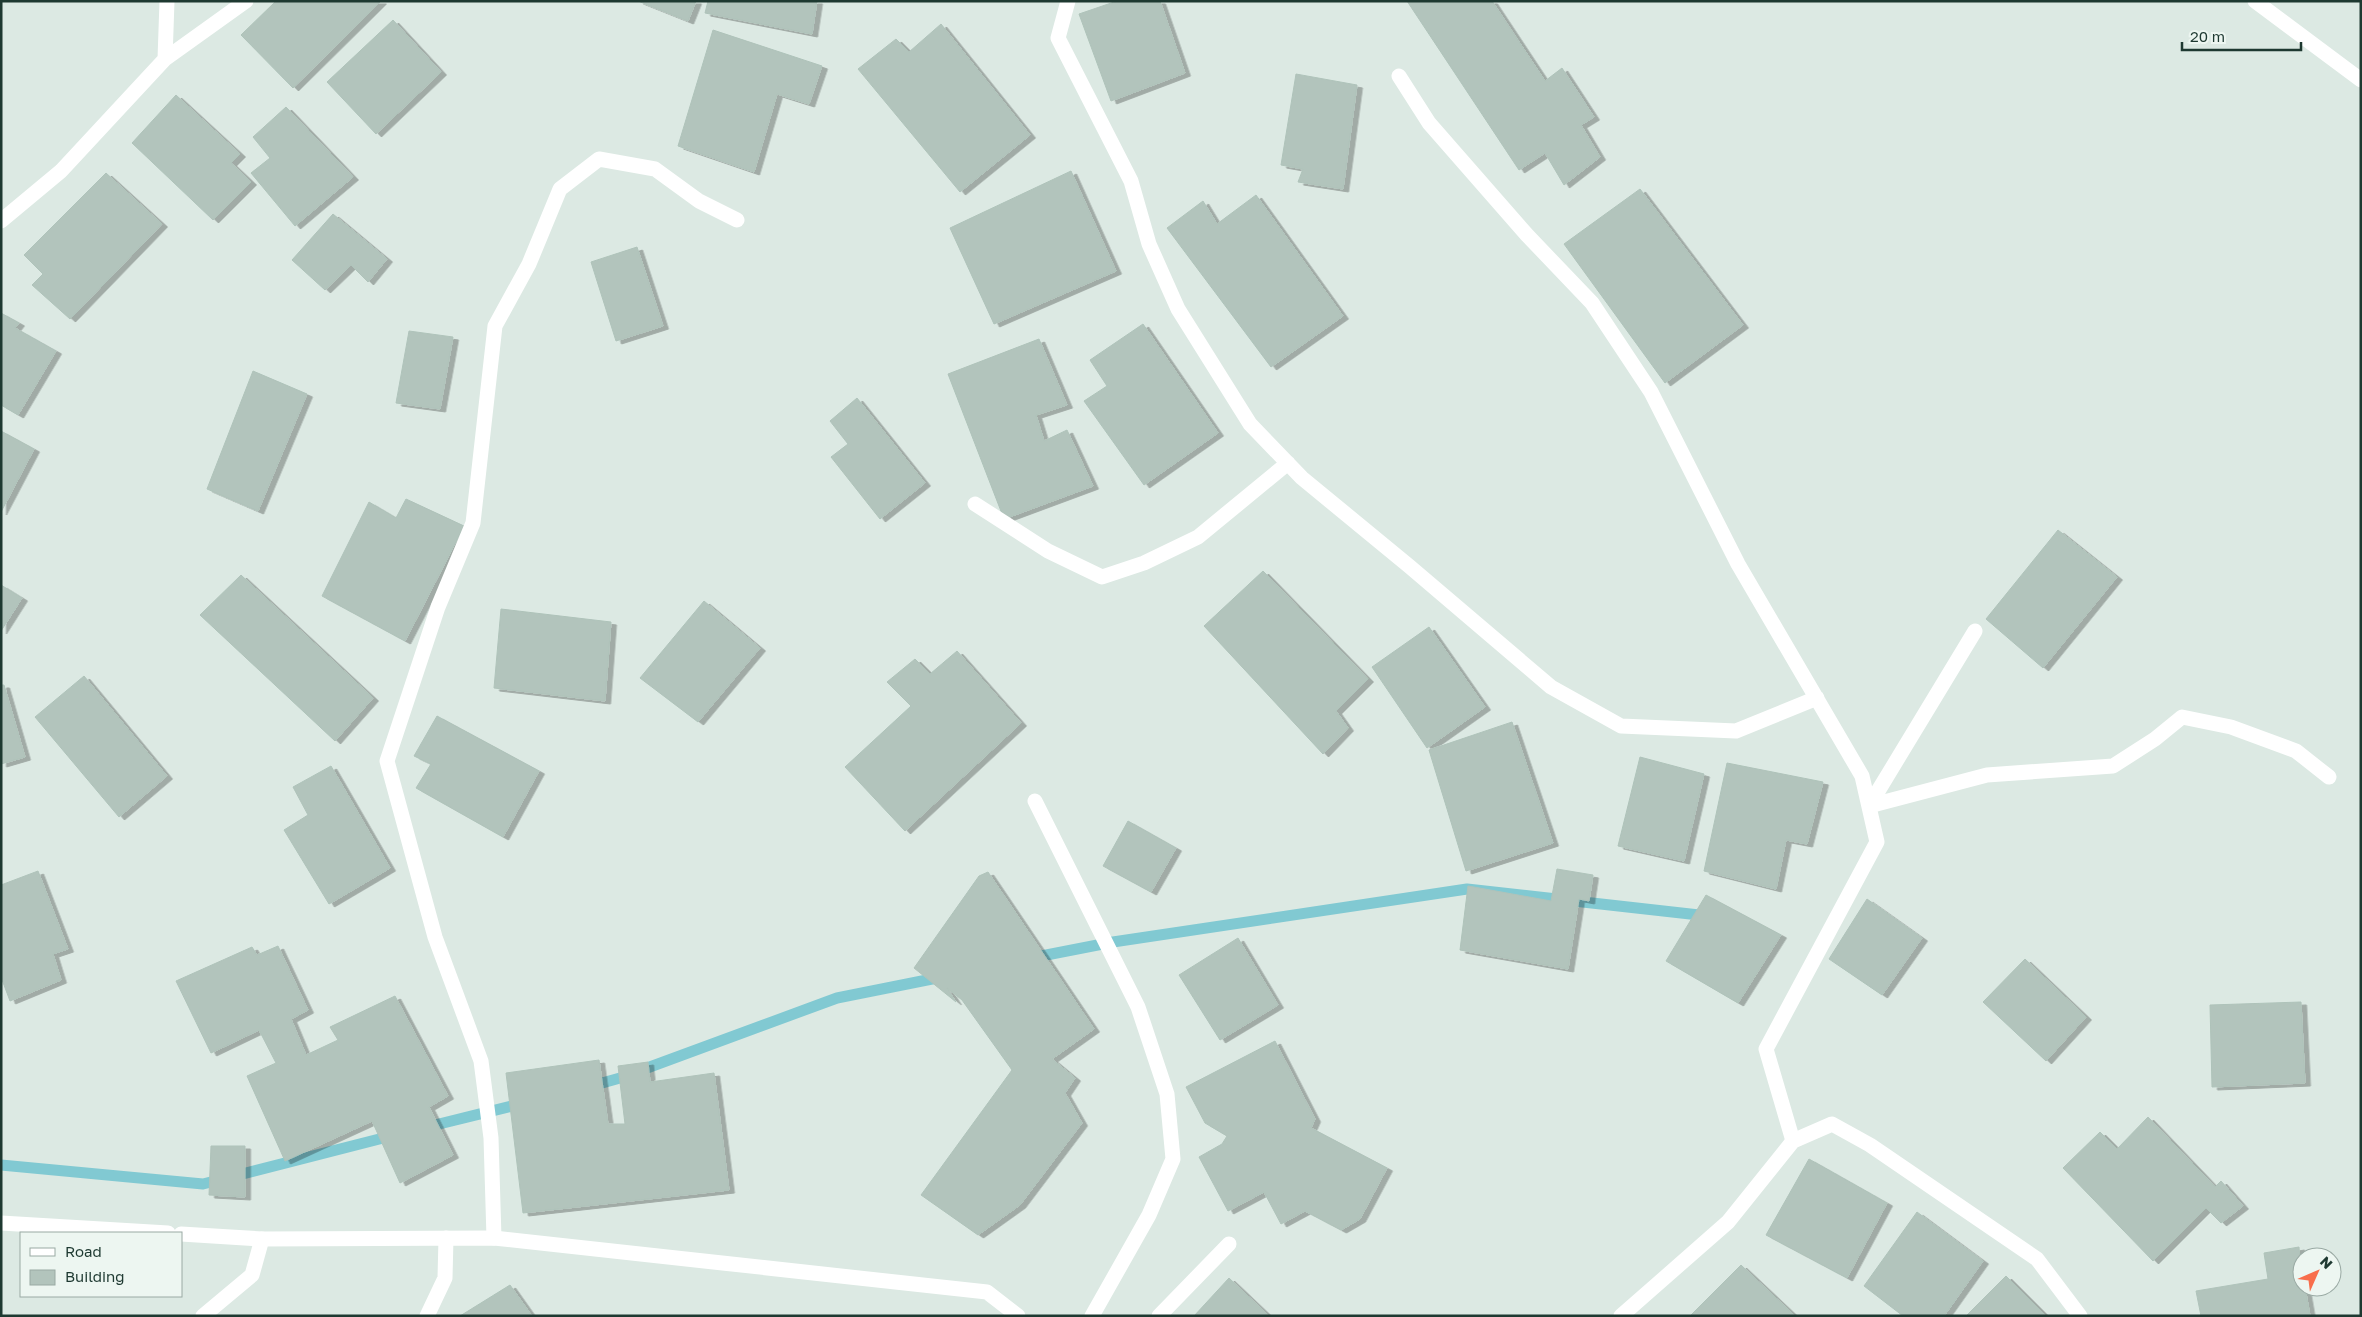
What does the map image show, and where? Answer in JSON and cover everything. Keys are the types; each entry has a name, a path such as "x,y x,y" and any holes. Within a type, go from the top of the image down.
{"street":[{"path":"165,58 167,1"},
{"path":"1,221 61,171 165,58 246,1"},
{"path":"1068,1 1058,38 1130,181 1149,244 1178,308 1250,424 1302,478 1551,687 1621,726 1736,731 1817,698"},
{"path":"2255,1 2361,80"},
{"path":"1399,76 1429,123 1528,235 1592,303 1651,392 1738,564 1862,776 1877,842 1766,1049 1793,1141"},
{"path":"494,1238 491,1138 482,1061 435,937 387,760 438,607 473,523 494,326 529,264 560,189 599,159 608,160 655,169 699,201 737,220"},
{"path":"975,504 1048,551 1102,577 1144,563 1198,537 1288,463"},
{"path":"1869,806 1975,632"},
{"path":"1869,806 1987,775 2113,766 2155,739 2182,717 2231,727 2296,751 2329,777"},
{"path":"1034,800 1138,1006 1167,1094 1173,1159 1148,1215 1092,1316"},
{"path":"1621,1316 1728,1222 1793,1141 1832,1124 1870,1145 2037,1258 2080,1316"},
{"path":"1,1223 151,1232"},
{"path":"182,1234 262,1239 494,1238 987,1292 1018,1316"},
{"path":"427,1316 445,1278 446,1238"},
{"path":"203,1316 252,1274 262,1239"},
{"path":"1159,1316 1229,1244"}],"building":[{"path":"276,1 381,1 293,88 241,35"},
{"path":"638,1 696,1 688,21"},
{"path":"708,1 817,1 812,34 705,13"},
{"path":"1117,1 1160,1 1185,73 1111,101 1079,14"},
{"path":"1407,1 1492,1 1545,81 1562,68 1594,117 1581,125 1600,157 1564,185 1545,153 1519,170"},
{"path":"393,20 441,72 376,134 327,82"},
{"path":"941,24 1030,135 960,192 858,69 896,39 909,52"},
{"path":"713,30 822,66 809,104 777,94 754,172 678,146"},
{"path":"1296,74 1357,85 1343,189 1298,182 1303,169 1281,165"},
{"path":"176,95 240,154 231,163 251,182 213,220 132,143"},
{"path":"286,107 353,177 295,226 251,173 270,158 253,137"},
{"path":"1071,171 1116,271 994,324 950,228"},
{"path":"106,173 162,224 70,319 32,285 43,274 24,255"},
{"path":"1640,189 1743,325 1665,383 1564,244"},
{"path":"1256,195 1343,316 1271,367 1167,228 1203,201 1217,224"},
{"path":"333,214 387,259 368,282 351,265 325,290 292,260"},
{"path":"637,247 663,326 616,341 591,262"},
{"path":"1,313 19,323 15,328 56,351 18,415 1,405"},
{"path":"1143,324 1218,433 1144,485 1084,401 1107,386 1090,360"},
{"path":"409,331 453,337 440,409 396,403"},
{"path":"1039,339 1067,405 1036,415 1044,441 1067,430 1093,486 1004,519 948,374"},
{"path":"253,371 307,394 258,511 207,489"},
{"path":"857,398 925,483 880,519 831,457 848,444 830,421"},
{"path":"1,431 34,449 1,512"},
{"path":"406,499 464,526 405,641 322,596 369,502 396,518"},
{"path":"2058,530 2117,577 2043,668 1986,619"},
{"path":"1263,571 1368,679 1336,711 1348,728 1323,754 1204,626"},
{"path":"241,575 373,698 335,741 200,615"},
{"path":"1,585 22,598 1,631"},
{"path":"704,601 760,648 698,722 640,678"},
{"path":"501,609 611,622 605,701 494,688"},
{"path":"1429,627 1485,707 1427,748 1372,667"},
{"path":"957,651 1021,723 905,831 845,767 911,706 887,682 915,659 930,674"},
{"path":"84,676 167,776 119,817 35,717"},
{"path":"1,685 4,685 25,757 1,764"},
{"path":"437,716 539,771 503,837 416,788 431,764 414,756"},
{"path":"1512,722 1553,843 1466,871 1429,750"},
{"path":"1640,757 1704,774 1684,861 1618,846"},
{"path":"1727,763 1823,782 1807,844 1786,840 1776,889 1704,871"},
{"path":"331,766 390,868 329,904 284,830 308,815 293,787"},
{"path":"1128,821 1176,848 1151,892 1103,866"},
{"path":"1557,869 1593,875 1589,901 1579,899 1568,969 1460,950 1468,886 1551,901"},
{"path":"38,871 68,949 53,954 61,980 10,1001 1,977 1,885"},
{"path":"988,872 1094,1029 1052,1059 1075,1078 1065,1093 1082,1123 1020,1205 978,1235 921,1195 1012,1070 962,1000 947,988 956,1002 914,968 979,876"},
{"path":"1706,895 1781,935 1738,1003 1666,961"},
{"path":"1867,899 1922,938 1882,995 1829,959"},
{"path":"1238,938 1278,1005 1220,1040 1179,975"},
{"path":"278,946 308,1010 291,1019 306,1055 338,1040 330,1027 395,996 448,1096 429,1107 453,1155 400,1183 372,1121 285,1161 247,1076 276,1063 259,1030 211,1053 176,981 252,947 257,955"},
{"path":"2025,959 2086,1017 2046,1061 1983,1002"},
{"path":"2301,1002 2305,1083 2212,1087 2210,1005"},
{"path":"1275,1041 1315,1119 1311,1128 1387,1168 1360,1219 1341,1230 1305,1211 1281,1224 1264,1192 1228,1211 1199,1157 1222,1144 1227,1136 1205,1123 1186,1087"},
{"path":"599,1060 608,1124 625,1124 618,1066 648,1062 650,1082 714,1073 729,1190 523,1213 506,1073"},
{"path":"2148,1117 2215,1187 2221,1181 2243,1206 2221,1223 2206,1208 2153,1261 2063,1168 2100,1132 2117,1149"},
{"path":"211,1146 245,1146 245,1197 209,1195"},
{"path":"1809,1159 1887,1203 1847,1278 1766,1235"},
{"path":"1917,1212 1983,1261 1944,1316 1903,1316 1864,1286"},
{"path":"2292,1248 2292,1297 2307,1297 2310,1316 2201,1316 2196,1291 2268,1279 2264,1253"},
{"path":"1741,1265 1795,1316 1690,1316"},
{"path":"2006,1276 2046,1316 1966,1316"},
{"path":"1229,1278 1269,1316 1194,1316"},
{"path":"510,1285 532,1316 460,1316"}],"waterway":[{"path":"1031,958 1113,942 1467,889 1708,916"},
{"path":"588,1087 620,1078 837,998 942,977"},
{"path":"423,1128 524,1103"},
{"path":"1,1165 203,1184 395,1135"}]}
